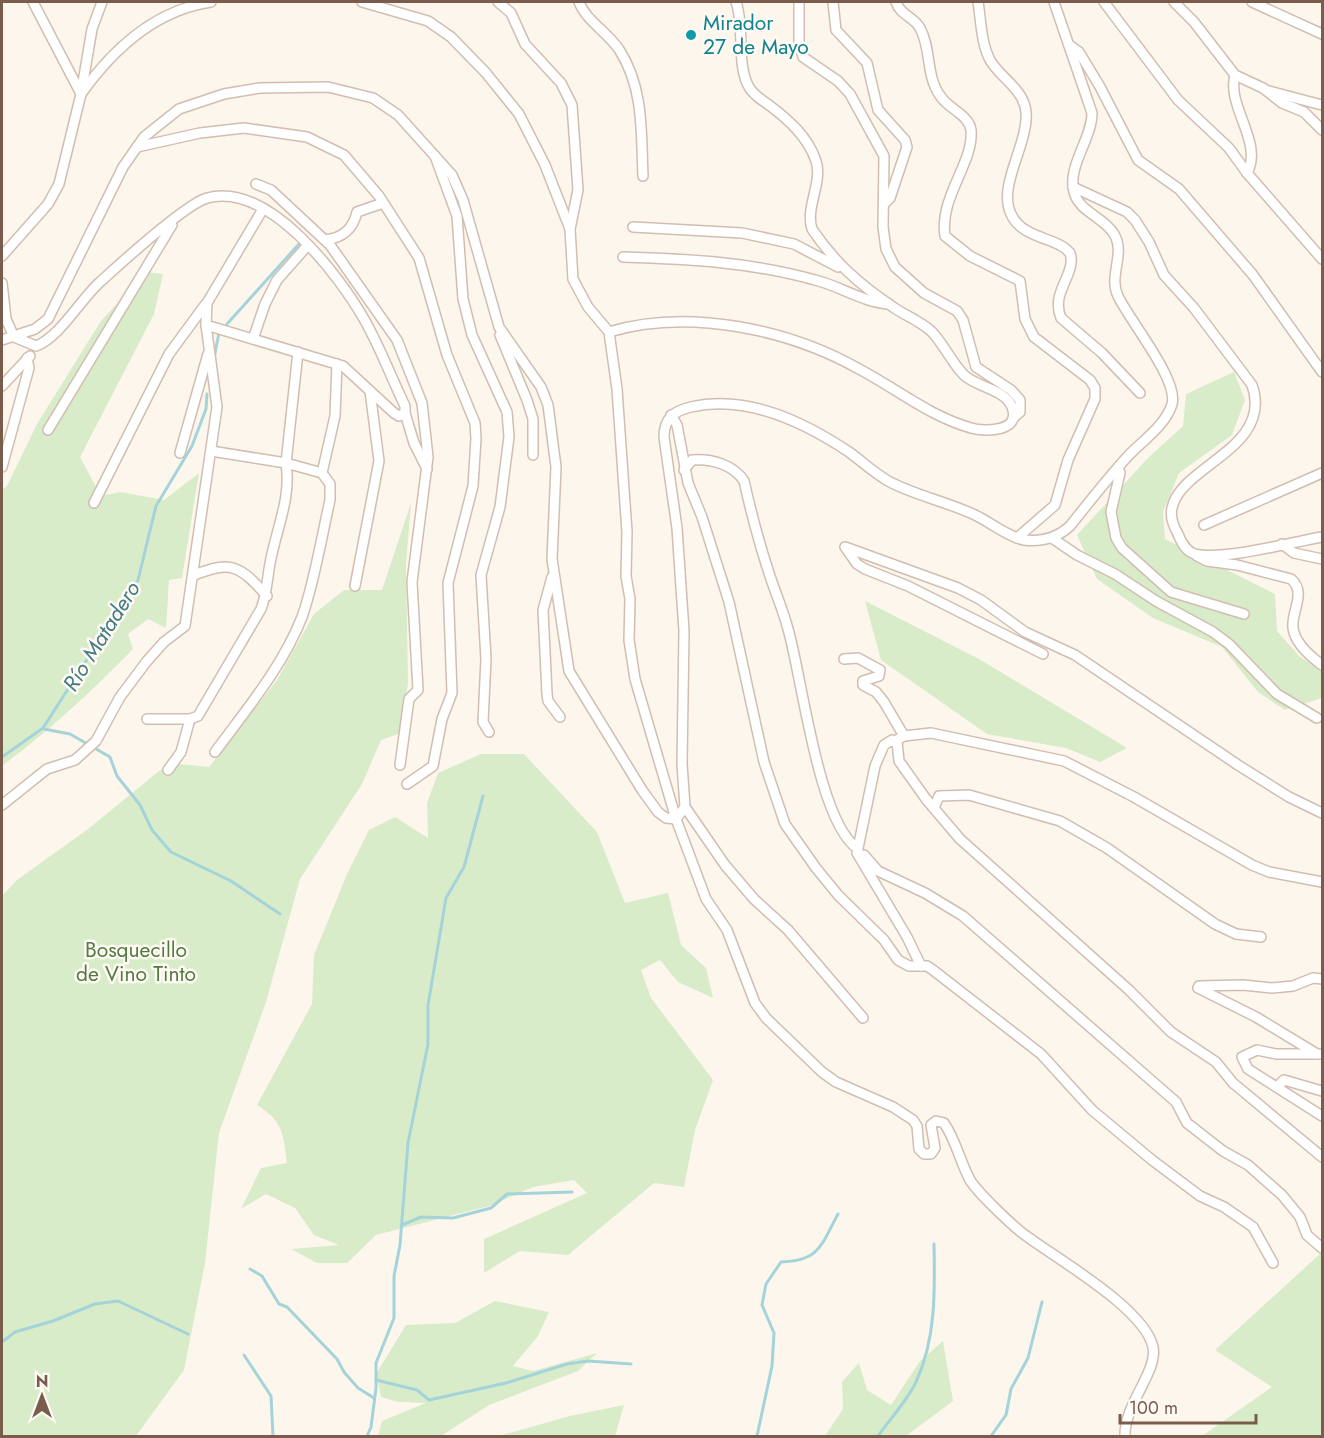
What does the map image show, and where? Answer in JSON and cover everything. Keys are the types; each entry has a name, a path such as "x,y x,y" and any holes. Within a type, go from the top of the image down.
{"street":[{"path":"33,2 81,94"},
{"path":"2,256 48,204 59,184 81,94 92,29 102,2"},
{"path":"81,94 95,75 142,28 182,10 211,2"},
{"path":"362,2 428,21 451,37 486,74 519,114 545,165 570,229"},
{"path":"498,2 511,13 525,44 561,83 572,105 578,190 570,229 573,279 588,307 609,332 617,389 626,520 629,640 635,679 676,819 706,899 728,930 755,1003 766,1018 829,1077 893,1107 913,1120 917,1126 919,1149 924,1154 931,1154 935,1148 932,1124 938,1121 944,1123 970,1180 979,1193 1020,1231 1068,1263 1127,1310 1145,1330 1153,1345 1153,1360 1129,1410 1125,1437"},
{"path":"579,2 584,12 604,30 621,52 630,73 639,98 643,176"},
{"path":"736,2 741,17 747,84 754,93 793,124 813,152 818,168 810,224 831,257 889,304 930,331 965,376 1007,399 1012,408 1012,418"},
{"path":"609,332 632,325 674,323 707,323 751,330 812,347 857,367 924,410 953,423 986,433 1004,429 1020,412 1020,400 1011,390 976,367 961,316 953,308 913,285 895,267 886,249 885,156 850,94 838,81 803,57 799,43 799,2"},
{"path":"833,2 833,23 839,36 867,63 878,110 905,141 907,147 890,198 884,204"},
{"path":"896,2 900,10 921,29 928,72 939,94 971,128 969,147 952,189 946,214 945,236 950,243 970,256 1020,281 1025,319 1034,337 1090,380 1095,388 1094,405 1068,460 1055,505 1017,538"},
{"path":"978,2 989,58 1015,88 1025,107 1025,130 1008,195 1011,215 1024,229 1070,254 1070,266 1058,298 1060,318 1102,353 1140,393"},
{"path":"863,1018 788,930 754,899 725,865 685,807 682,764 684,609 677,528 664,437 666,422 671,415 683,409 711,403 752,406 828,438 887,480 975,514 1017,538 1040,541 1052,538 1070,526 1168,413 1173,398 1172,389 1145,338 1116,291 1118,255 1116,237 1078,200 1073,187 1076,167 1092,123 1092,113 1054,2"},
{"path":"1104,2 1163,82 1229,148 1246,173 1323,260"},
{"path":"1174,2 1194,22 1235,75 1269,91 1323,105"},
{"path":"1251,2 1323,34"},
{"path":"1069,45 1079,52 1100,85 1138,160 1179,189 1253,275 1323,372"},
{"path":"1235,75 1234,85 1244,120 1251,162 1246,173"},
{"path":"2,340 35,329 48,319 123,167 144,137 170,115 207,98 260,88 328,87 373,98 398,115 445,164 457,186 505,353 528,400 532,419 533,455"},
{"path":"1269,91 1282,104 1304,112 1323,130"},
{"path":"137,147 200,133 244,128 307,137 344,155 383,202 420,258 447,355 475,423 476,438 473,486 448,583 452,693 442,719 433,766 407,784"},
{"path":"433,151 457,216 463,299 472,334 507,412 507,462 500,507 481,575 486,659 483,722 489,732"},
{"path":"256,184 271,190 325,240 397,340 422,403 428,441 427,470 412,582 418,690 410,699 400,765"},
{"path":"1073,187 1127,212 1135,220 1164,275 1209,327 1252,385 1256,396 1253,414 1242,438 1182,491 1172,507 1172,520 1180,541 1207,561 1251,568 1291,579 1296,583 1298,594 1293,628 1296,637 1323,665"},
{"path":"2,386 34,352 36,346 50,338 98,284 193,204 227,195 247,199 291,229 337,279 363,318 405,406 414,443 427,470"},
{"path":"325,240 337,239 353,226 357,212 383,202"},
{"path":"94,503 169,354 207,303 263,210"},
{"path":"48,430 176,218"},
{"path":"633,227 742,233 794,244 845,270"},
{"path":"253,339 265,304 277,280 308,245"},
{"path":"623,257 699,259 756,266 817,280 873,303 889,304"},
{"path":"2,283 6,319 14,337 36,346"},
{"path":"2,805 47,769 75,760 96,741 120,697 147,661 164,642 185,626 194,575 195,544 217,407 206,325 207,303"},
{"path":"206,325 343,366 396,415 405,413"},
{"path":"499,327 541,387 551,419 556,476 553,575 569,671 642,790 658,812 666,818 676,819"},
{"path":"180,453 209,349"},
{"path":"147,719 190,719 198,716 246,639 267,596 271,555 287,495 286,463 298,352"},
{"path":"2,467 29,368 27,358"},
{"path":"322,473 335,416 337,364"},
{"path":"354,586 373,506 379,461 370,392"},
{"path":"671,415 677,425 684,470 729,602 764,762 785,824 816,868 838,895 884,940 898,960 909,966 921,966 933,970 1041,1054 1092,1110 1152,1160 1200,1196 1224,1207 1253,1227 1273,1263"},
{"path":"211,451 286,463 322,473 330,484 330,500 303,614 287,648 215,752"},
{"path":"684,470 692,460 716,461 738,472 744,481 768,572 788,630 810,734 835,818 843,835 858,845 866,860 878,870 925,892 963,916 1176,1102 1187,1124 1266,1179 1296,1212 1307,1235 1323,1248"},
{"path":"1118,468 1120,473 1111,512 1116,538 1122,548 1171,591 1244,614"},
{"path":"1204,525 1323,473"},
{"path":"1195,554 1224,554 1323,537"},
{"path":"1052,538 1077,555 1115,574 1156,601 1213,632 1229,644 1276,694 1317,718"},
{"path":"1282,544 1294,553 1323,559"},
{"path":"1043,654 908,586 865,569 857,564 845,547 958,588 981,600 1025,632 1075,655 1289,797 1323,813"},
{"path":"194,575 222,565 234,567 254,582 267,596"},
{"path":"553,575 543,610 547,694 548,701 560,717"},
{"path":"844,659 858,658 880,670 879,676 863,681 863,685 876,692 884,702 900,738 899,760 960,839 1129,990 1171,1032 1216,1062 1233,1083 1323,1157"},
{"path":"168,770 180,752 190,719"},
{"path":"921,966 908,937 859,859 858,845 875,766 884,745 900,738 931,732 1064,761 1134,797 1252,865 1269,872 1323,882"},
{"path":"934,808 939,796 969,795 1060,821 1107,848 1215,924 1236,934 1261,937"},
{"path":"676,819 685,807"},
{"path":"1320,1054 1256,1017 1198,988 1199,986 1243,985 1259,988 1286,987 1313,978 1323,979"},
{"path":"1320,1054 1276,1054 1257,1050 1246,1053 1242,1057 1248,1069 1323,1116"},
{"path":"1277,1087 1284,1080 1323,1091"}],"green space":[{"path":"146,272 163,274 154,314 80,457 101,496 120,492 164,500 199,473 182,578 169,580 166,628 148,619 128,634 133,649 70,710 2,766 2,490 7,486 37,424 101,321"},
{"path":"1234,372 1245,400 1232,435 1179,473 1163,512 1165,539 1275,594 1277,631 1300,657 1322,671 1322,698 1285,710 1258,692 1222,647 1153,618 1097,579 1077,535 1149,457 1183,426 1186,394"},
{"name":"Bosquecillo de Vino Tinto","path":"411,503 406,564 408,683 401,733 381,740 362,784 300,879 266,1002 219,1133 205,1263 184,1370 136,1436 2,1436 2,896 17,880 88,829 169,763 209,767 277,680 314,614 344,590 382,590"},
{"path":"865,601 979,659 1127,748 1100,762 1066,748 987,734 881,660"},
{"path":"481,754 524,754 597,832 625,903 668,893 681,945 706,968 713,998 678,982 660,960 641,970 651,998 713,1080 695,1130 684,1187 654,1183 568,1255 520,1251 484,1273 484,1239 587,1193 574,1180 533,1187 489,1206 376,1235 347,1263 317,1263 291,1249 339,1245 314,1235 295,1208 266,1194 241,1209 261,1168 287,1163 281,1130 273,1117 257,1105 312,1004 314,955 347,874 369,830 395,817 428,838 427,803 438,773"},
{"path":"1322,1252 1322,1436 1202,1436 1272,1387 1215,1350"},
{"path":"495,1301 549,1312 538,1336 513,1366 533,1371 597,1353 578,1371 489,1405 441,1436 378,1436 382,1421 426,1403 398,1402 381,1397 376,1374 406,1325 455,1323"},
{"path":"943,1341 953,1401 906,1436 825,1436 843,1409 842,1382 859,1363 867,1390 891,1405 920,1361"},
{"path":"624,1405 615,1436 499,1436 570,1416"}],"waterway":[{"name":"Río Matadero","path":"227,324 299,244"},
{"name":"Río Matadero","path":"214,358 219,333"},
{"name":"Río Matadero","path":"2,757 43,728 138,580 156,506 192,446 206,409 207,394"},
{"path":"44,729 70,734 110,757 117,776 140,805 152,830 171,852 231,881 280,914"},
{"path":"367,1436 371,1427 376,1388 376,1363 394,1318 394,1276 400,1245 408,1143 428,1044 428,1005 446,898 464,867 483,796"},
{"path":"402,1225 421,1217 453,1218 491,1208 507,1194 572,1192"},
{"path":"757,1436 772,1366 774,1333 762,1305 766,1284 781,1262 794,1261 812,1255 823,1243 838,1214"},
{"path":"878,1436 908,1396 923,1366 933,1314 934,1244"},
{"path":"250,1269 262,1276 279,1304 287,1307 337,1359 344,1372 358,1388 374,1398"},
{"name":"Río Matadero","path":"2,1342 15,1332 53,1321 95,1304 118,1301 188,1334"},
{"path":"991,1436 1006,1415 1011,1389 1028,1358 1042,1302"},
{"path":"244,1355 271,1396 273,1436"},
{"path":"376,1380 417,1390 429,1400 506,1383 567,1364 588,1361 631,1364"}],"place":[{"name":"Mirador 27 de Mayo","path":"691,35"}]}
